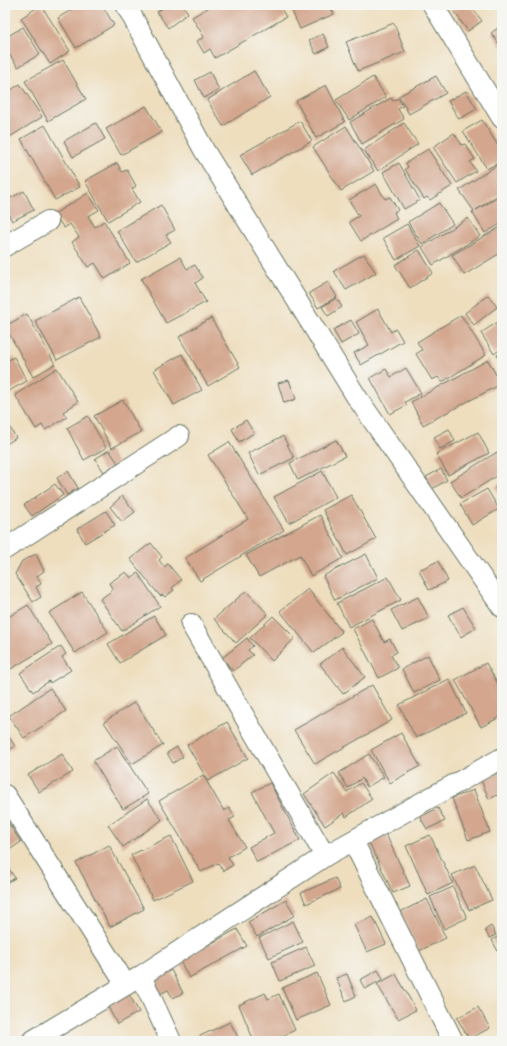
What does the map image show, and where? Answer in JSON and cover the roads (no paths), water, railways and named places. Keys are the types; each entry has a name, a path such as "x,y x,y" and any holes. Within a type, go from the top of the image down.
{"street":[{"path":"126,5 204,150 356,396 502,607"},
{"path":"433,5 502,118"},
{"path":"5,246 48,221"},
{"path":"5,549 179,436"},
{"path":"191,624 325,856"},
{"path":"32,1041 133,980 325,856 502,758"},
{"path":"5,796 133,980 171,1041"},
{"path":"353,841 453,1041"}]}
